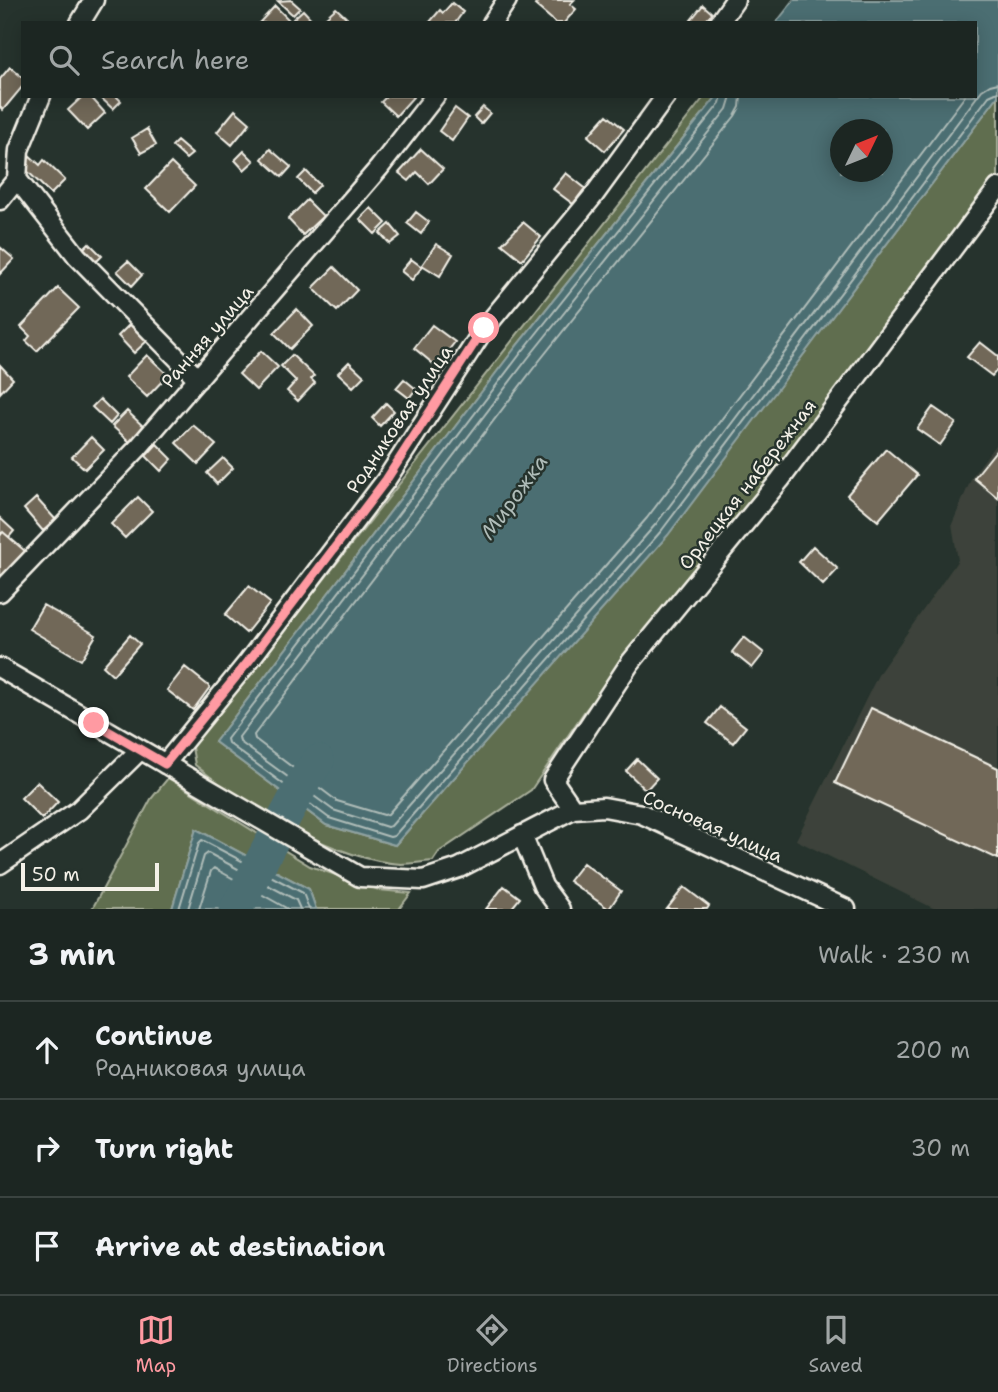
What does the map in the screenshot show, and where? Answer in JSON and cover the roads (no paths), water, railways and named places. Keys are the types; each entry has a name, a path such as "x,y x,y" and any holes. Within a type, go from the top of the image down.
{"street":[{"path":"81,21 94,0"},
{"path":"493,21 508,0"},
{"path":"720,21 735,0"},
{"path":"0,200 17,179 19,150 40,98"},
{"name":"Ранняя улица","path":"0,592 138,448 379,168 433,98"},
{"name":"Родниковая улица","path":"165,764 248,662 386,480 484,328 594,195 665,98"},
{"path":"17,179 77,256 198,379"},
{"name":"Орлецкая набережная","path":"573,809 553,780 630,663 780,480 998,188"},
{"path":"0,668 165,764"},
{"path":"0,864 79,810 140,750"},
{"name":"Сосновая улица","path":"165,764 360,877 423,880 458,868 573,809 604,807 642,814 846,909"},
{"path":"522,835 544,886 560,909"}],"water":[{"path":"794,0 998,0 998,96 668,535 395,845 326,825 215,742 515,348 715,98 977,98 977,21 778,21"},
{"path":"196,829 309,889 316,909 172,909"}],"waterway":[{"name":"Мирожка","path":"236,909 305,779 318,761"}]}
